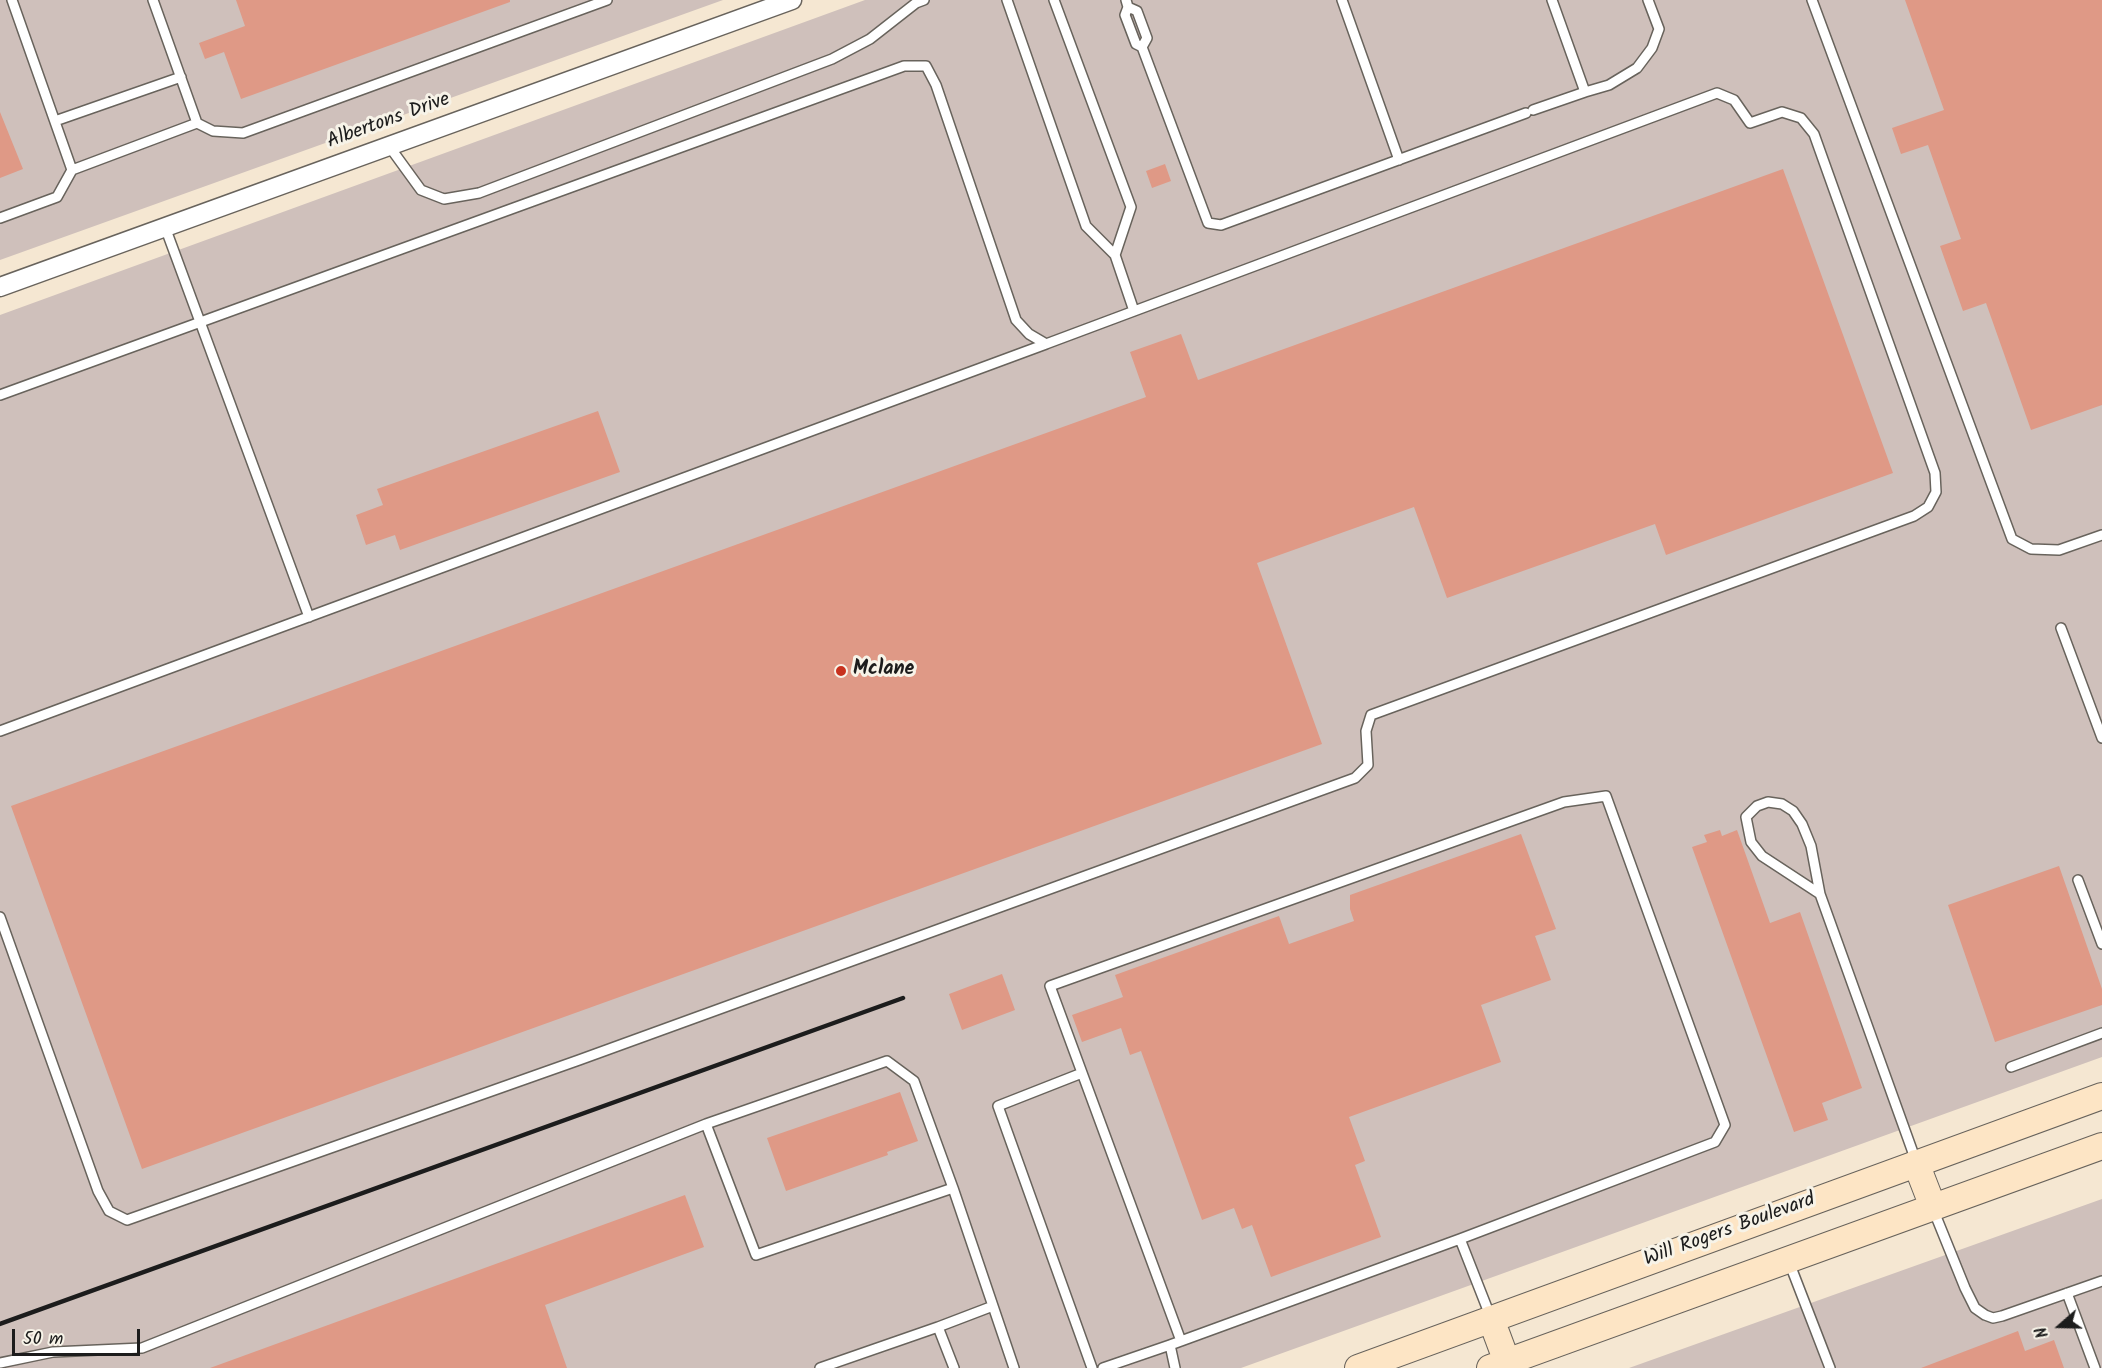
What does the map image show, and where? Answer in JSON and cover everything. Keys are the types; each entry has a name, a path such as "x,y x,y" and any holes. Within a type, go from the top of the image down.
{"main road":[{"name":"Will Rogers Boulevard","path":"1358,1368 2102,1096"},
{"path":"1491,1319 1498,1365 2102,1146"},
{"path":"1916,1163 1933,1207"}],"street":[{"name":"Albertons Drive","path":"0,287 792,0"}],"lane":[{"path":"12,0 72,170"},
{"path":"153,0 197,123 213,131 243,133 607,0"},
{"path":"389,146 422,189 444,199 478,193 831,59 870,39 916,3 924,0"},
{"path":"1007,0 1086,226 1115,255 1134,310"},
{"path":"1054,0 1131,207 1115,255"},
{"path":"1342,0 1399,160"},
{"path":"1552,0 1586,92"},
{"path":"1127,3 1125,15 1136,44 1142,47 1208,223 1221,225 1609,85 1637,68 1653,48 1659,29 1648,0"},
{"path":"1812,0 2012,539 2031,549 2059,550 2102,535"},
{"path":"0,395 904,66 926,66 936,85 1016,320 1029,334 1046,344"},
{"path":"55,121 181,77"},
{"path":"0,731 1717,93 1734,100 1750,123 1782,112 1801,118 1814,134 1935,473 1936,492 1928,507 1914,516 1371,715 1366,731 1368,765 1355,778 579,1060 127,1220 109,1211 98,1191 0,917"},
{"path":"0,218 57,197 72,170 197,123"},
{"path":"165,227 309,617"},
{"path":"2061,628 2102,738"},
{"path":"1103,1368 1170,1346 1714,1143 1725,1125 1606,796 1564,802 1050,986 1181,1341"},
{"path":"1820,894 1762,855 1752,842 1746,817 1757,806 1768,802 1782,804 1793,811 1811,846 1820,894 1916,1163"},
{"path":"2078,880 2102,944"},
{"path":"2011,1067 2102,1033"},
{"path":"0,1363 53,1352 142,1348 706,1124 887,1061 914,1081 1014,1368"},
{"path":"1082,1073 998,1106 1092,1368"},
{"path":"706,1124 756,1256 953,1188"},
{"path":"1933,1207 1965,1288 1975,1308 1985,1315 1993,1318 2002,1316 2102,1281"},
{"path":"1460,1239 1491,1319"},
{"path":"1788,1260 1830,1368"},
{"path":"2067,1293 2095,1368"},
{"path":"820,1368 840,1365 993,1306"},
{"path":"938,1327 954,1368"},
{"path":"1170,1346 1175,1368"}],"shaded area":[{"path":"0,0 723,0 0,260"},
{"path":"865,0 2102,0 2102,1057 1241,1368 0,1368 0,315"},
{"path":"2102,1199 2102,1368 1629,1368"}],"building":[{"path":"236,0 510,0 510,2 241,99 224,52 205,59 199,43 245,26"},
{"path":"1905,0 2102,0 2102,405 2031,430 1986,303 1963,311 1940,246 1961,239 1928,145 1901,154 1892,128 1944,110"},
{"path":"0,112 23,169 0,178"},
{"path":"1165,164 1171,181 1152,188 1146,171"},
{"name":"Mclane","path":"1783,169 1893,473 1666,555 1655,524 1447,598 1414,507 1257,563 1322,744 142,1169 11,806 1146,397 1130,352 1181,334 1198,380"},
{"path":"598,411 620,472 400,550 395,535 366,545 356,515 383,505 377,489"},
{"path":"1720,830 1722,836 1737,830 1770,923 1800,912 1862,1088 1822,1103 1828,1120 1794,1132 1692,847 1707,842 1704,835"},
{"path":"1521,834 1556,929 1535,936 1551,980 1481,1005 1501,1062 1349,1117 1365,1161 1355,1165 1381,1237 1271,1277 1252,1225 1242,1229 1234,1208 1202,1220 1141,1051 1130,1055 1121,1028 1082,1042 1072,1015 1123,997 1115,975 1279,916 1289,944 1354,921 1350,909 1350,895"},
{"path":"2059,866 2102,989 2102,1005 1995,1042 1948,905"},
{"path":"1002,974 1015,1010 962,1030 949,994"},
{"path":"900,1092 918,1141 887,1152 888,1155 786,1191 767,1138"},
{"path":"685,1195 704,1247 545,1305 567,1368 210,1368"},
{"path":"2018,1331 2025,1351 2054,1340 2064,1368 1921,1368"}],"railway":[{"path":"0,1324 903,998"}],"place":[{"name":"Mclane","path":"841,671"}]}
